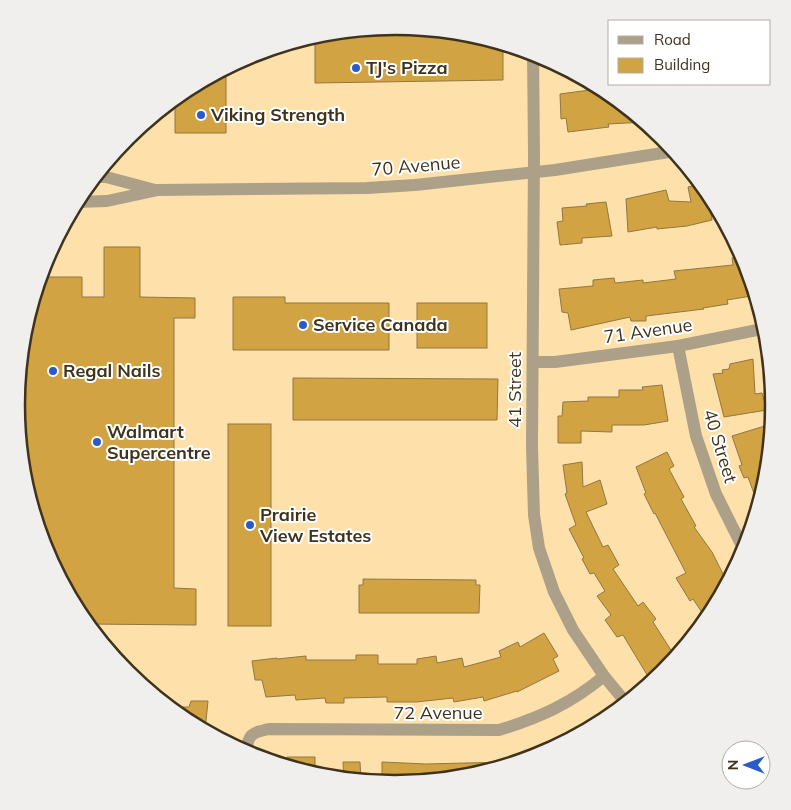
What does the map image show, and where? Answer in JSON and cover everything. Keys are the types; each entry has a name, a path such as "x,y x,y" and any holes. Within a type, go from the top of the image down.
{"street":[{"name":"41 Street","path":"532,61 534,172 532,447 534,515 539,548 554,592 573,630 622,698"},
{"name":"70 Avenue","path":"85,202 107,201 158,190 367,188 534,172 666,152"},
{"name":"70 Avenue","path":"104,177 158,190"},
{"name":"71 Avenue","path":"533,362 551,362 678,346 758,330"},
{"name":"40 Street","path":"678,346 696,436 716,494 740,542"},
{"name":"72 Avenue","path":"247,744 247,741 257,732 269,730 499,730 550,712 577,698 604,676"}],"building":[{"path":"371,35 420,35 468,42 503,50 503,80 315,83 315,44 323,42"},
{"name":"Viking Strength","path":"226,76 226,133 175,133 175,108 210,84"},
{"path":"590,90 636,123 608,124 609,127 568,132 566,118 561,119 560,94"},
{"path":"694,186 704,199 710,210 712,220 687,226 657,229 657,227 628,232 626,199 666,190 669,201 691,202 688,187"},
{"path":"606,202 612,236 582,238 582,243 560,245 557,222 563,221 562,208"},
{"name":"Walmart Supercentre","path":"104,247 140,247 140,297 195,298 195,318 174,318 174,588 196,589 196,625 97,624 87,611 63,569 53,547 38,501 28,453 25,405 28,357 32,333 45,286 48,277 82,277 82,297 104,297"},
{"path":"732,258 736,258 738,263 749,296 727,300 728,304 646,316 646,321 631,321 630,317 571,330 568,313 562,312 559,289 593,286 593,280 614,278 615,283 643,280 643,283 676,279 674,271 733,265"},
{"path":"233,297 285,297 285,303 389,303 389,350 233,350"},
{"path":"417,303 487,303 487,348 417,348"},
{"path":"753,359 755,394 762,393 766,410 724,417 713,374 723,373 722,370 729,369 730,364"},
{"path":"293,378 498,379 497,420 293,420"},
{"path":"662,385 668,421 644,425 612,425 612,432 581,431 581,443 558,443 558,416 562,416 563,402 588,401 588,397 619,397 619,390 643,390 642,387"},
{"name":"Prairie View Estates","path":"228,424 271,424 271,626 228,626"},
{"path":"765,426 763,453 755,495 748,477 744,478 739,466 742,465 732,436"},
{"path":"667,452 674,466 669,469 684,497 681,499 696,526 694,527 712,552 724,576 702,613 693,599 690,601 676,578 686,573 644,494 646,493 636,467"},
{"path":"582,462 583,487 600,480 607,504 586,512 603,547 608,545 619,565 613,569 638,606 643,602 656,619 653,622 672,651 648,676 623,635 617,637 605,620 611,615 597,596 605,591 594,573 590,574 569,529 576,525 565,494 567,493 563,465"},
{"path":"363,579 476,580 476,585 480,585 479,613 359,613 359,585 363,585"},
{"path":"544,633 558,656 553,659 559,671 517,692 484,701 483,697 454,702 453,698 416,702 387,702 387,697 344,698 344,703 326,703 325,698 296,700 295,695 266,697 262,680 255,680 252,661 306,656 306,660 356,660 356,655 378,655 378,664 417,664 417,659 436,656 437,663 462,658 464,667 501,657 499,651 518,642 520,647"},
{"path":"191,701 208,701 206,723 181,707 189,707"},
{"path":"287,757 315,757 315,766 300,763 287,759"},
{"path":"343,762 360,762 361,774 344,771"},
{"path":"382,762 426,764 493,762 420,775 382,775"}],"place":[{"name":"TJ's Pizza","path":"356,68"},
{"name":"Viking Strength","path":"201,115"},
{"name":"Service Canada","path":"303,325"},
{"name":"Regal Nails","path":"53,371"},
{"name":"Walmart Supercentre","path":"97,442"},
{"name":"Prairie View Estates","path":"250,525"}]}
